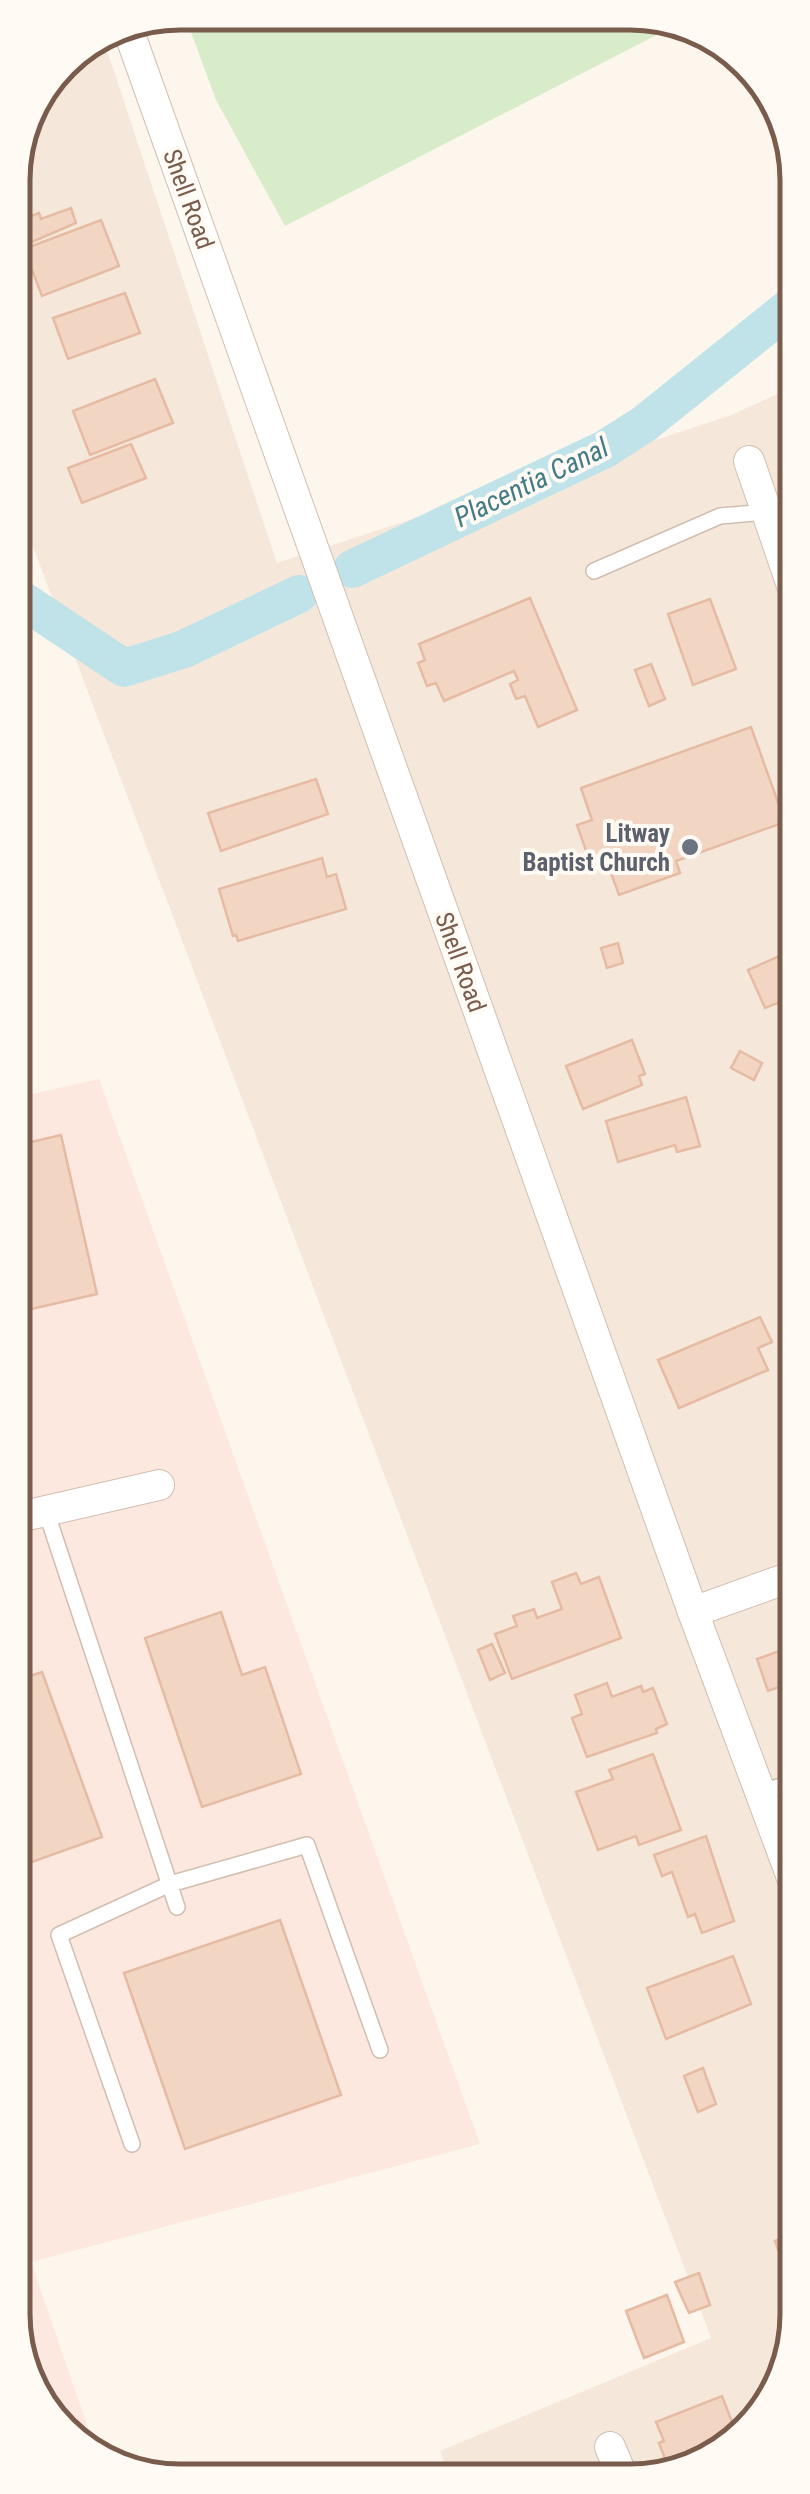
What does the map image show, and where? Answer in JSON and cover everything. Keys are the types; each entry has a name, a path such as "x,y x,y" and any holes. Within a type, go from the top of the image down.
{"street":[{"name":"Shell Road","path":"131,39 693,1612 760,1792 780,1830"},
{"path":"749,461 780,552"},
{"path":"30,1514 159,1484"},
{"path":"693,1612 780,1581"},
{"path":"610,2447 617,2464"}],"lane":[{"path":"594,571 720,516 766,512"},
{"path":"46,1511 177,1907"},
{"path":"760,1792 780,1786"},
{"path":"132,2144 58,1935 170,1884 308,1845 380,2050"}],"shaded area":[{"path":"107,49 277,563 729,416 780,393 777,2343 769,2371 743,2413 705,2444 678,2456 630,2464 445,2464 440,2451 711,2338 30,539 30,170 45,114 81,67"},
{"path":"99,1079 480,2144 31,2262 90,2434 50,2389 38,2362 30,2314 30,1094"}],"green space":[{"path":"190,30 630,30 660,33 285,226 216,100"}],"building":[{"path":"71,208 76,223 30,243 30,216 39,213 41,219"},
{"path":"101,220 119,266 42,296 30,265 30,247"},
{"path":"125,293 140,333 68,359 53,318"},
{"path":"155,379 173,423 90,455 73,411"},
{"path":"131,444 146,478 82,503 68,468"},
{"path":"530,598 577,710 538,727 525,696 516,699 510,684 518,680 514,671 444,701 436,683 427,686 418,663 425,660 419,644"},
{"path":"710,599 736,669 693,685 668,614"},
{"path":"651,664 665,699 649,706 635,670"},
{"path":"751,727 780,808 780,824 676,861 680,873 619,895 604,854 589,859 577,825 592,820 581,788"},
{"path":"316,779 328,814 221,851 208,813"},
{"path":"322,858 327,877 336,874 346,909 238,941 233,936 219,889"},
{"path":"618,943 623,963 607,968 601,948"},
{"path":"780,956 780,1002 765,1008 748,970"},
{"path":"632,1040 645,1074 639,1076 642,1085 583,1109 566,1066"},
{"path":"740,1051 762,1063 754,1080 731,1068"},
{"path":"686,1097 700,1146 677,1152 675,1145 618,1162 606,1121"},
{"path":"61,1135 97,1294 30,1309 30,1142"},
{"path":"760,1317 772,1342 758,1348 768,1370 679,1408 658,1360"},
{"path":"576,1573 581,1584 599,1577 621,1638 512,1679 495,1634 517,1626 513,1616 534,1609 537,1618 562,1609 552,1582"},
{"path":"221,1612 242,1675 265,1667 301,1774 202,1807 145,1638"},
{"path":"492,1644 505,1673 490,1680 478,1650"},
{"path":"780,1651 780,1687 768,1691 757,1659"},
{"path":"42,1672 102,1837 30,1863 30,1676"},
{"path":"607,1683 612,1697 641,1686 643,1692 653,1688 667,1724 656,1729 657,1733 587,1757 572,1718 582,1714 575,1695"},
{"path":"653,1754 681,1830 639,1845 636,1836 598,1850 576,1792 613,1779 609,1770"},
{"path":"706,1836 734,1921 702,1933 695,1914 688,1917 672,1872 662,1876 654,1855"},
{"path":"280,1920 341,2095 185,2149 124,1973"},
{"path":"733,1956 751,2004 666,2039 647,1988"},
{"path":"703,2068 716,2104 698,2112 684,2076"},
{"path":"699,2273 710,2305 689,2313 675,2282"},
{"path":"667,2295 684,2342 644,2358 626,2311"},
{"path":"722,2396 732,2423 705,2444 665,2459 659,2443 664,2441 656,2422"}],"waterway":[{"name":"Placentia Canal","path":"352,569 605,449 644,424 780,315"},
{"name":"Placentia Canal","path":"30,605 124,668 184,649 299,594"}],"place":[{"name":"Litway Baptist Church","path":"690,847"}]}
